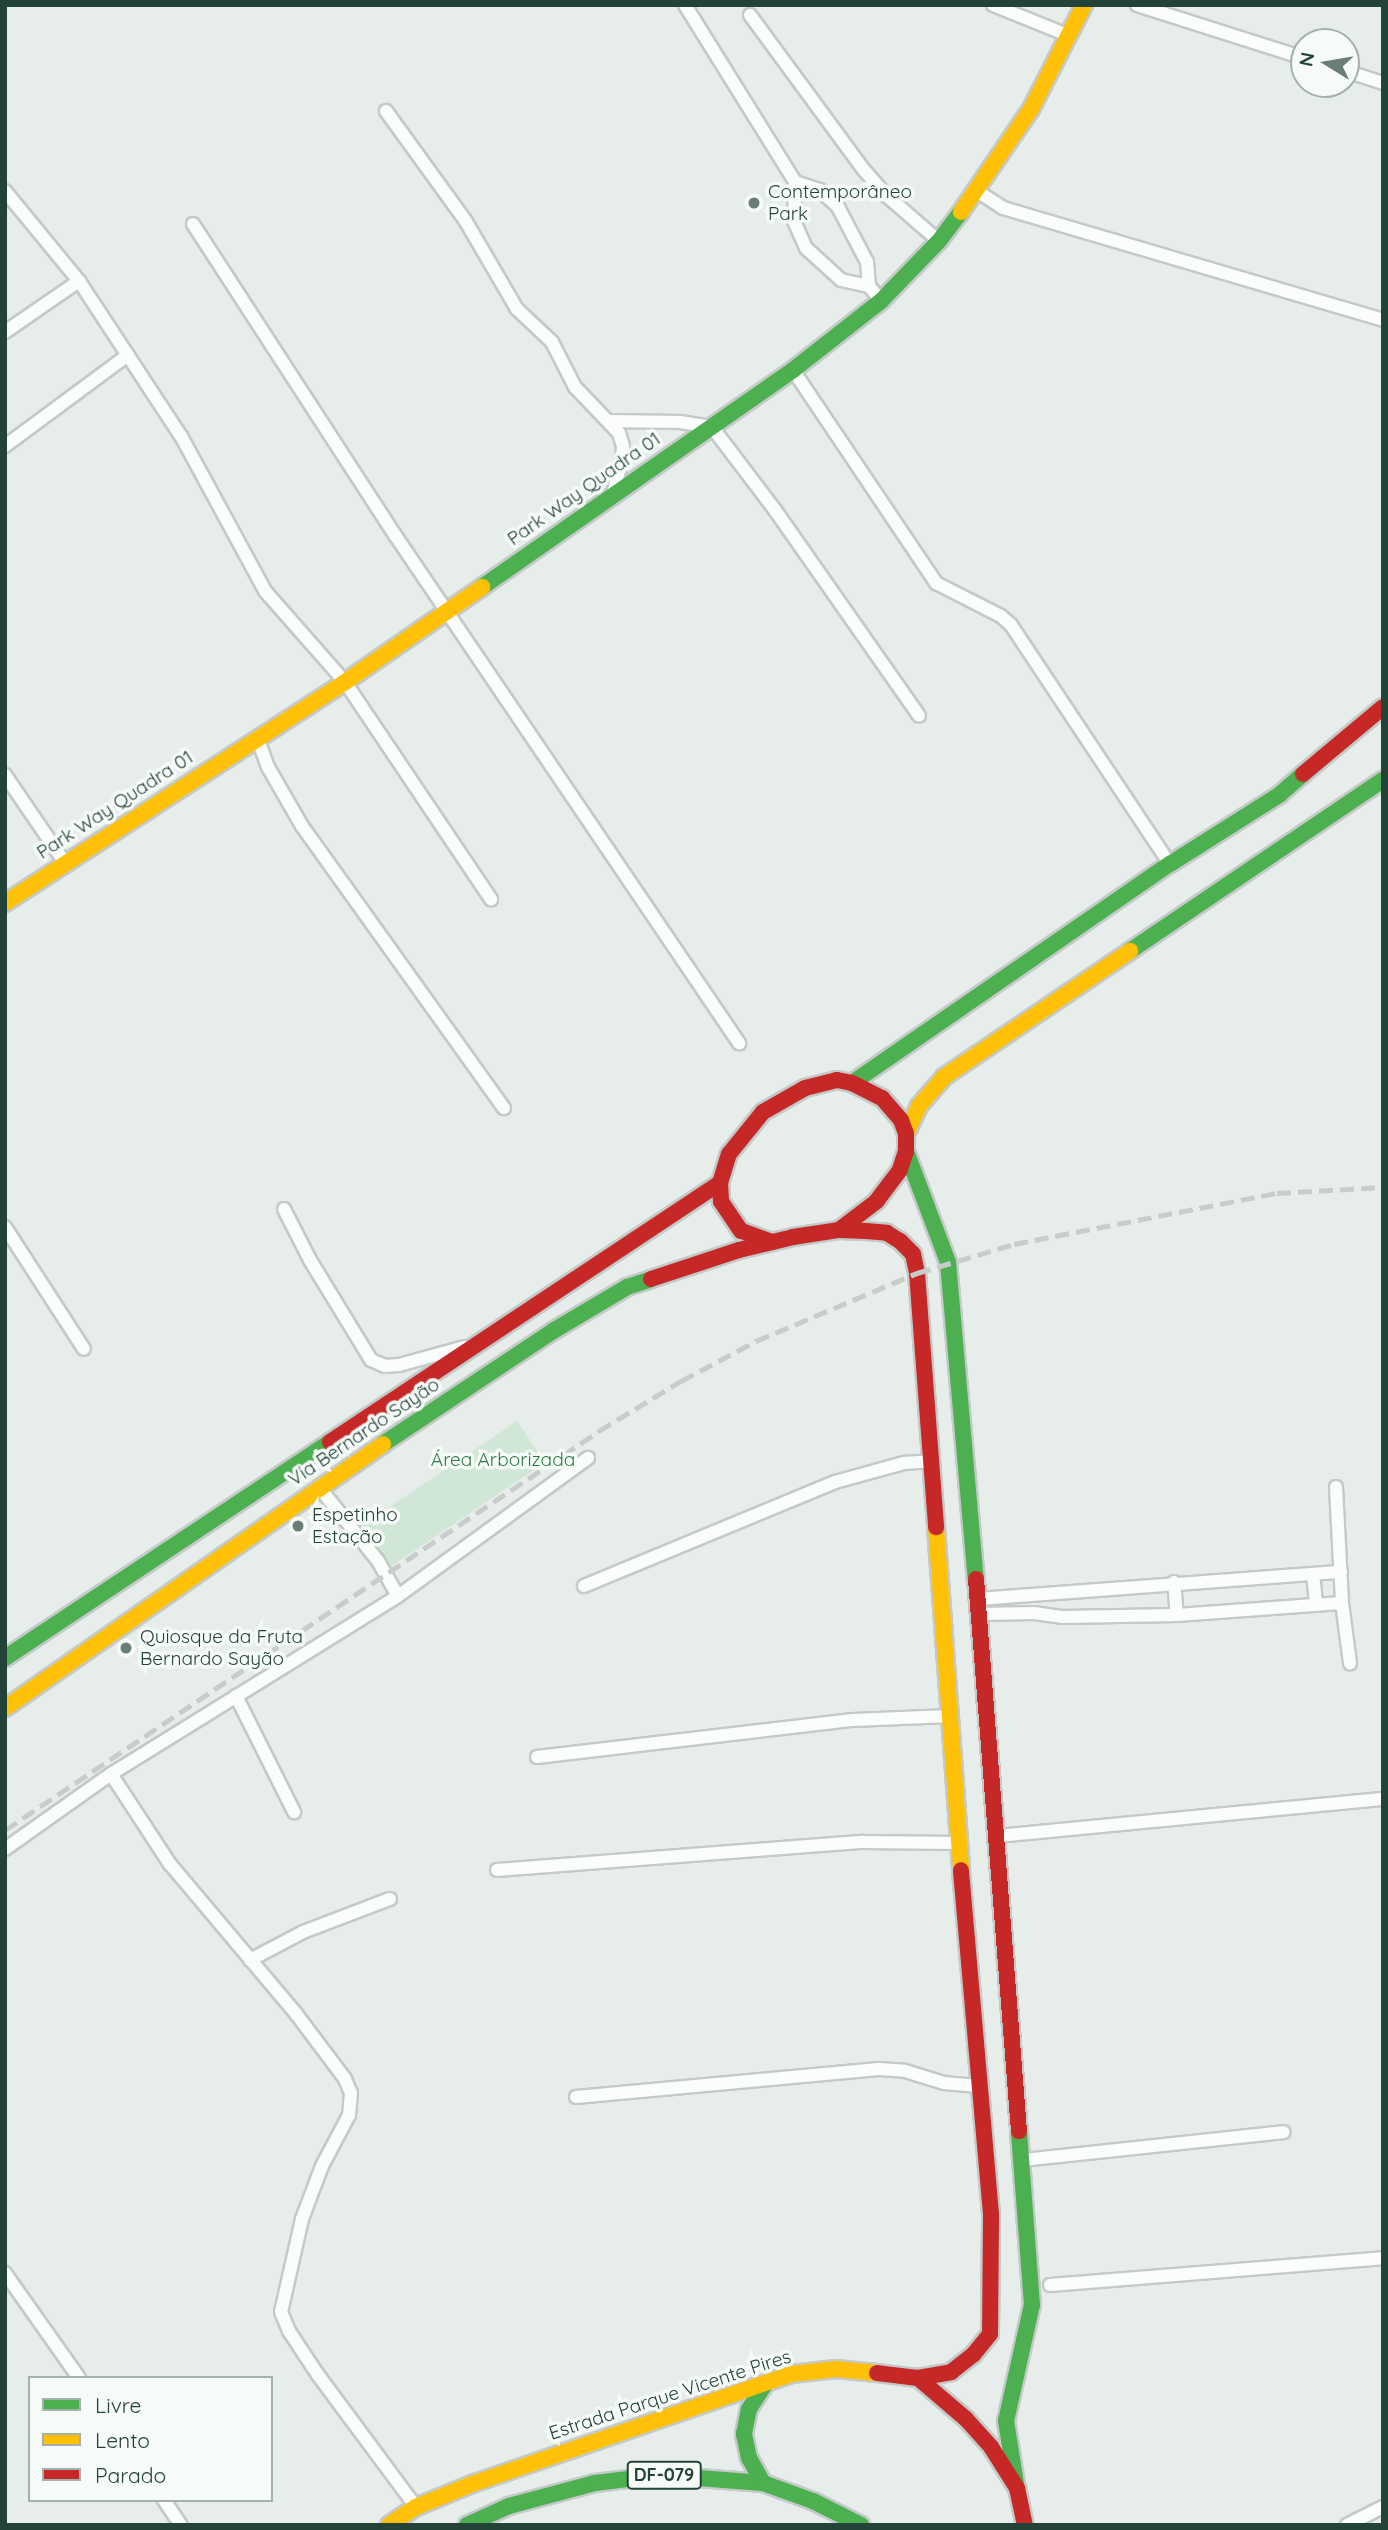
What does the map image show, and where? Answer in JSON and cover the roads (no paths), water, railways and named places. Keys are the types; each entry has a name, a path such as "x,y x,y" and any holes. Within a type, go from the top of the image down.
{"main road":[{"name":"Park Way Quadra 01","path":"5,903 345,682 793,370 881,301 939,241 977,191 1031,109 1084,5"},
{"path":"852,1083 1170,864 1279,795 1383,707"},
{"path":"906,1134 919,1106 944,1077 1383,780"},
{"path":"836,1080 852,1083 882,1098 901,1120 906,1134 906,1151 900,1170 877,1201 839,1230 772,1242 741,1231 727,1215 720,1183 729,1154 763,1112 805,1088 836,1080"},
{"path":"906,1151 948,1262 979,1606 1030,2272 1031,2299 1027,2336 1011,2387 1006,2421 1025,2525"},
{"path":"5,1658 472,1345 720,1183"},
{"name":"Estrada Parque Vicente Pires","path":"388,2525 416,2507 612,2434 792,2374 836,2369 918,2378 951,2372 973,2354 989,2334 991,2214 959,1843 933,1461 917,1273 912,1254 900,1241 887,1233 839,1230"},
{"name":"Via Bernardo Sayão","path":"5,1708 319,1487 554,1331 627,1287 772,1242"},
{"path":"918,2378 966,2419 991,2447 1017,2488"},
{"path":"763,2483 749,2458 744,2434 749,2409 765,2383"},
{"name":"DF-079","path":"467,2525 509,2506 595,2483 660,2475 763,2483 813,2501 861,2525"}],"street":[{"path":"685,5 794,182 794,221 806,248 841,280 869,286"},
{"path":"993,5 1070,37"},
{"path":"1137,5 1290,54"},
{"path":"750,15 864,170 887,196 939,241"},
{"path":"1360,76 1383,83"},
{"path":"386,111 465,220 517,309 552,342 575,387 618,433 622,446 613,493"},
{"path":"794,182 820,190 838,207 867,262 869,286 881,301"},
{"path":"5,191 79,281 181,436 265,591 345,682 491,899"},
{"path":"977,191 1003,208 1383,320"},
{"path":"193,223 447,609 739,1042"},
{"path":"5,332 79,281"},
{"path":"5,446 128,355"},
{"path":"793,370 936,583 1001,616 1011,625 1170,864"},
{"path":"609,421 687,422 712,427 775,510 919,716"},
{"path":"257,737 268,766 302,826 504,1108"},
{"path":"5,775 65,863"},
{"path":"284,1209 323,1283 371,1360 385,1366 399,1366 472,1345"},
{"path":"5,1227 84,1349"},
{"path":"5,1849 111,1774 398,1596 588,1458"},
{"path":"584,1586 835,1482 904,1463 933,1461"},
{"path":"319,1487 378,1561 398,1596"},
{"path":"1336,1487 1342,1603 1350,1662"},
{"path":"979,1606 1062,1592 1174,1582 1341,1573"},
{"path":"1313,1574 1316,1604"},
{"path":"1174,1582 1177,1615"},
{"path":"1062,1592 1062,1617"},
{"path":"979,1606 1062,1617 1177,1615 1342,1603"},
{"path":"236,1696 294,1812"},
{"path":"537,1757 853,1720 950,1716"},
{"path":"111,1774 170,1864 345,2079 351,2094 349,2115 323,2166 302,2219 283,2296 283,2319 318,2375 416,2507"},
{"path":"998,1836 1383,1799"},
{"path":"497,1870 863,1842 959,1843"},
{"path":"250,1960 303,1932 390,1899"},
{"path":"576,2097 878,2070 905,2071 944,2083 981,2086"},
{"path":"1023,2160 1283,2132"},
{"path":"1031,2299 1050,2285 1383,2258"},
{"path":"1030,2272 1050,2285"},
{"path":"5,2273 78,2376"},
{"path":"165,2502 181,2525"},
{"path":"1347,2525 1383,2507"}],"railway":[{"path":"5,1830 599,1431 681,1381 756,1341 917,1273 1014,1244 1277,1193 1383,1187"}],"place":[{"name":"Contemporâneo Park","path":"754,203"},
{"name":"Espetinho Estação","path":"298,1526"},
{"name":"Quiosque da Fruta Bernardo Sayão","path":"126,1648"}],"park label":[{"name":"Área Arborizada","path":"503,1460"}]}
